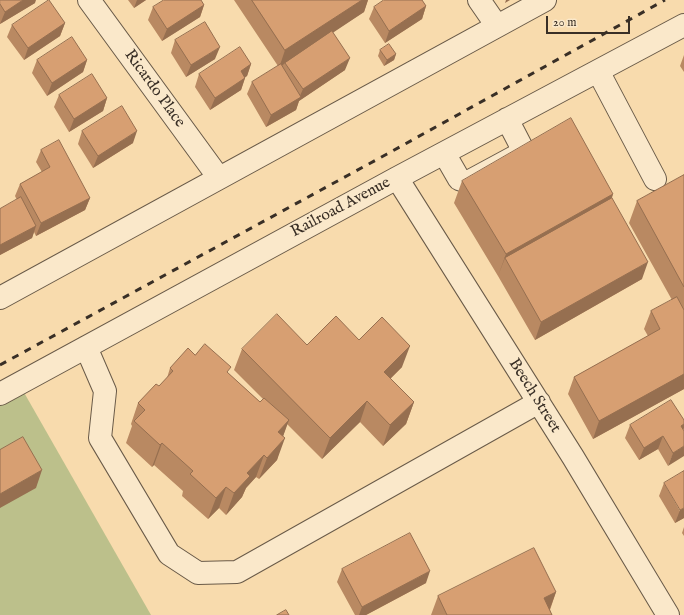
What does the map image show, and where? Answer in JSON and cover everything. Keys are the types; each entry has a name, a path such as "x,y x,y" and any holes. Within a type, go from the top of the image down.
{"street":[{"name":"Ricardo Place","path":"88,0 219,178"},
{"path":"480,0 497,26"},
{"path":"0,298 545,0"},
{"name":"Railroad Avenue","path":"0,394 397,178 684,25"},
{"path":"598,70 656,180"},
{"path":"444,153 458,179 468,182 518,155 521,146 507,119"},
{"name":"Beech Street","path":"397,178 539,402 668,615"},
{"path":"86,347 105,391 100,438 169,554 198,573 237,572 539,402"}],"green space":[{"path":"14,375 151,615 0,615 0,382"}],"building":[{"path":"0,0 23,0 5,12 0,4"},
{"path":"49,0 65,23 28,48 12,25"},
{"path":"164,0 201,0 204,5 167,29 153,7"},
{"path":"252,0 362,0 285,50"},
{"path":"384,0 422,0 426,6 389,31 374,7"},
{"path":"205,22 220,47 191,65 175,40"},
{"path":"332,31 350,58 303,89 285,63"},
{"path":"72,37 87,60 52,83 37,60"},
{"path":"389,44 396,54 387,60 380,50"},
{"path":"240,47 251,64 241,71 245,78 215,98 199,74"},
{"path":"281,64 301,97 271,115 252,82"},
{"path":"92,74 107,98 74,119 59,95"},
{"path":"122,106 137,131 98,156 82,131"},
{"path":"571,118 613,194 506,254 462,181"},
{"path":"59,140 90,198 41,223 20,184 50,167 41,150"},
{"path":"684,175 684,287 637,201"},
{"path":"21,197 36,226 0,245 0,209"},
{"path":"612,198 648,262 541,322 505,258"},
{"path":"677,297 684,310 684,374 599,421 574,377 660,329 651,311"},
{"path":"277,314 307,345 336,316 359,340 382,317 410,346 384,372 414,402 390,425 367,401 330,438 242,349"},
{"path":"205,344 231,367 227,372 260,402 264,398 289,420 278,432 285,438 267,458 264,455 247,473 250,476 234,493 226,487 216,498 190,474 193,471 162,443 160,445 134,421 145,410 138,403 156,384 159,386 173,371 170,368 188,348 195,355"},
{"path":"671,400 684,420 684,424 681,426 684,431 684,446 673,453 663,436 644,448 630,425"},
{"path":"23,437 42,470 0,494 0,450"},
{"path":"684,471 684,508 680,510 664,483"},
{"path":"410,533 430,571 362,607 342,569"},
{"path":"534,548 556,592 544,598 552,615 447,615 438,596"},
{"path":"286,610 289,615 277,615"}],"railway":[{"path":"0,365 387,154 665,0"}]}
